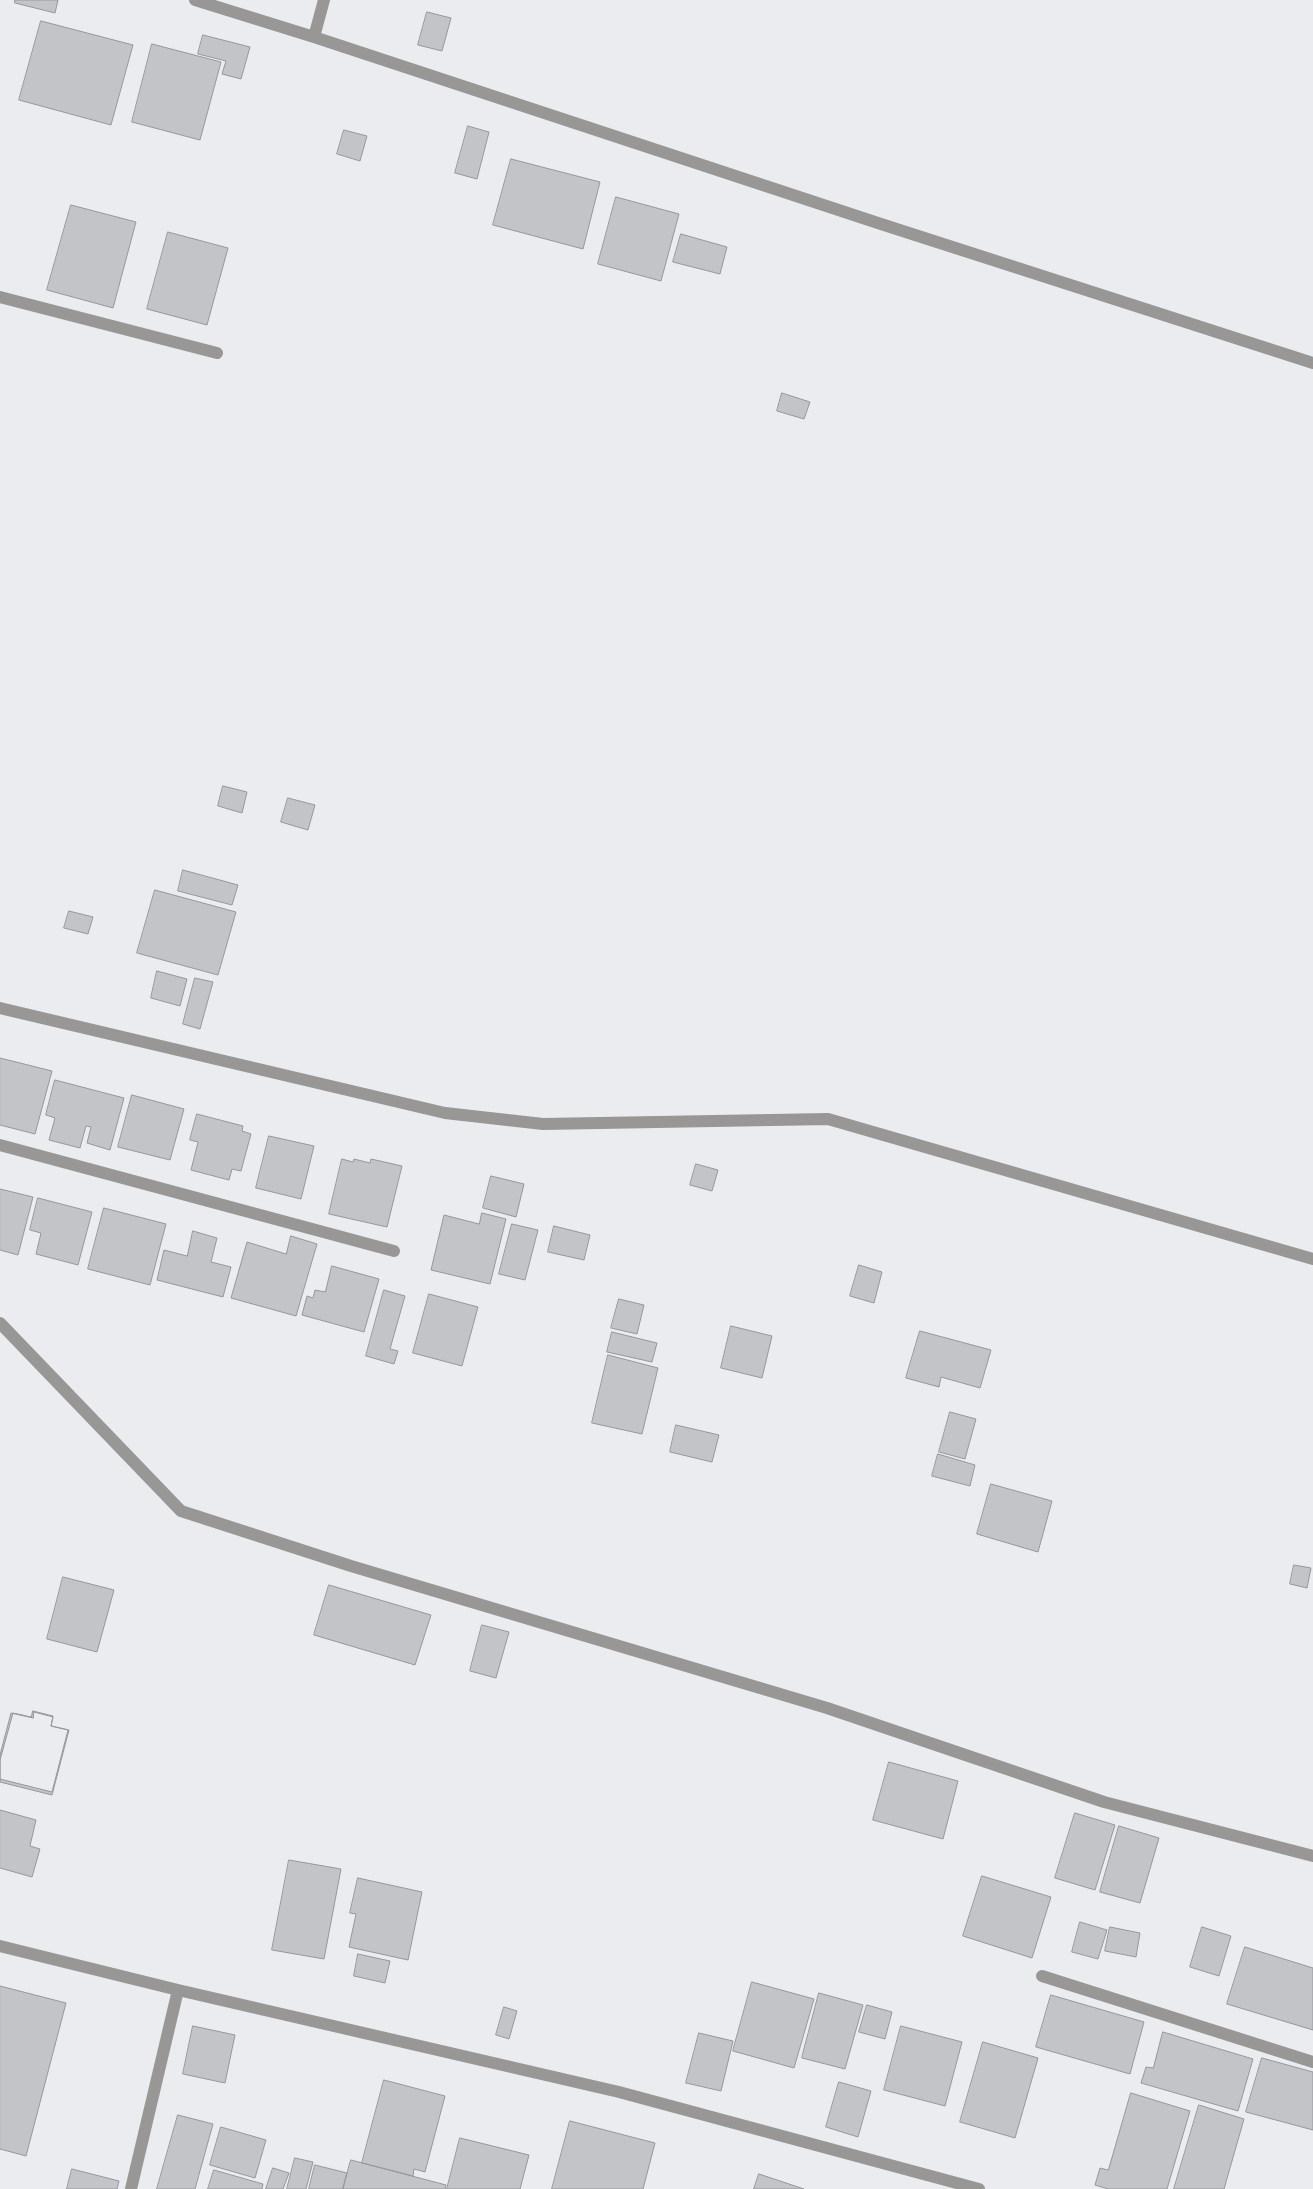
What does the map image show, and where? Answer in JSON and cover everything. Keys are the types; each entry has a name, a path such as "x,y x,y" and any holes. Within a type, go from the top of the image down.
{"street":[{"path":"194,0 314,37 881,224 1313,363"},
{"path":"314,37 324,0"},
{"path":"0,297 216,354"},
{"path":"0,1008 444,1113 544,1124 828,1119 1313,1259"},
{"path":"0,1145 394,1250"},
{"path":"0,1323 181,1512 351,1566 827,1708 1104,1802 1313,1856"},
{"path":"0,1946 178,1990 619,2092 979,2189"},
{"path":"1042,1976 1313,2062"},
{"path":"130,2189 178,1990"}],"building":[{"path":"15,0 58,0 55,13 15,3"},
{"path":"427,12 451,18 442,51 418,45"},
{"path":"41,21 133,45 111,125 19,100"},
{"path":"203,35 250,47 241,79 222,74 226,61 198,54"},
{"path":"152,44 221,62 200,140 132,122"},
{"path":"468,126 489,132 477,179 455,173"},
{"path":"344,130 367,136 360,161 337,154"},
{"path":"511,159 600,182 583,249 493,225"},
{"path":"616,197 679,214 661,281 598,264"},
{"path":"71,205 136,222 113,308 47,290"},
{"path":"168,232 228,248 207,325 147,309"},
{"path":"681,234 727,247 720,274 673,262"},
{"path":"782,393 810,402 804,419 777,411"},
{"path":"223,786 247,792 242,813 218,806"},
{"path":"288,798 315,805 308,830 281,822"},
{"path":"183,870 238,885 232,905 178,891"},
{"path":"155,890 236,912 218,975 137,953"},
{"path":"69,911 93,917 88,934 64,928"},
{"path":"157,971 187,979 180,1006 151,998"},
{"path":"195,978 213,982 200,1029 183,1024"},
{"path":"0,1058 52,1071 35,1134 0,1125"},
{"path":"55,1080 124,1098 110,1150 87,1143 91,1127 86,1126 80,1148 49,1140 55,1118 46,1115"},
{"path":"132,1095 184,1109 170,1160 118,1147"},
{"path":"197,1114 243,1126 242,1131 251,1134 241,1171 232,1169 229,1180 191,1170 198,1142 190,1140"},
{"path":"269,1136 314,1146 301,1199 256,1188"},
{"path":"342,1159 353,1162 354,1159 370,1163 371,1159 402,1166 387,1227 329,1214"},
{"path":"696,1164 718,1170 712,1191 690,1185"},
{"path":"491,1176 524,1184 516,1217 483,1208"},
{"path":"0,1189 33,1197 18,1255 0,1250"},
{"path":"38,1198 92,1212 78,1265 36,1254 41,1233 30,1230"},
{"path":"104,1208 166,1224 150,1285 88,1269"},
{"path":"482,1213 506,1219 490,1284 431,1270 444,1215 479,1224"},
{"path":"512,1224 538,1230 525,1280 499,1274"},
{"path":"554,1226 590,1235 584,1260 548,1252"},
{"path":"193,1231 217,1238 211,1262 231,1267 223,1297 157,1280 164,1250 187,1256"},
{"path":"291,1236 317,1244 296,1316 231,1298 247,1242 286,1254"},
{"path":"859,1265 882,1272 874,1303 850,1296"},
{"path":"332,1266 379,1279 364,1332 302,1315 307,1296 313,1298 315,1290 325,1292"},
{"path":"384,1290 405,1296 390,1349 398,1351 394,1364 366,1356"},
{"path":"429,1294 478,1307 462,1366 413,1353"},
{"path":"619,1299 644,1305 637,1334 611,1328"},
{"path":"731,1326 772,1336 762,1378 721,1368"},
{"path":"920,1331 991,1350 980,1388 941,1377 939,1387 906,1378"},
{"path":"612,1332 657,1343 652,1362 607,1352"},
{"path":"608,1355 658,1368 642,1434 592,1423"},
{"path":"950,1412 976,1419 965,1459 939,1452"},
{"path":"676,1425 719,1435 712,1462 670,1452"},
{"path":"938,1454 975,1465 970,1486 932,1476"},
{"path":"991,1484 1052,1501 1038,1552 977,1534"},
{"path":"1294,1565 1311,1568 1307,1588 1290,1584"},
{"path":"63,1577 114,1590 97,1652 47,1639"},
{"path":"329,1585 431,1615 415,1665 314,1635"},
{"path":"482,1625 509,1632 496,1678 470,1671"},
{"path":"33,1711 53,1716 51,1726 69,1730 52,1795 0,1782 0,1760 13,1713 31,1717"},
{"path":"34,1712 53,1717 51,1726 68,1730 52,1792 0,1779 0,1755 11,1713 33,1718"},
{"path":"889,1762 958,1781 943,1839 873,1820"},
{"path":"0,1810 36,1820 30,1846 40,1849 32,1877 0,1868"},
{"path":"1075,1813 1115,1825 1095,1890 1055,1878"},
{"path":"1119,1826 1159,1838 1140,1903 1100,1892"},
{"path":"289,1860 341,1869 324,1959 272,1950"},
{"path":"982,1876 1051,1897 1032,1958 963,1936"},
{"path":"358,1878 422,1892 408,1960 349,1947 356,1914 350,1913"},
{"path":"1080,1922 1107,1930 1098,1959 1072,1952"},
{"path":"1110,1927 1140,1933 1136,1957 1105,1951"},
{"path":"1202,1927 1231,1936 1219,1976 1190,1967"},
{"path":"1245,1947 1313,1968 1313,2030 1227,2004"},
{"path":"358,1954 390,1961 385,1983 354,1976"},
{"path":"752,1982 814,1999 794,2068 733,2051"},
{"path":"0,1986 66,2003 26,2156 0,2149"},
{"path":"819,1993 863,2005 845,2069 802,2058"},
{"path":"1051,1995 1144,2022 1130,2074 1036,2047"},
{"path":"867,2005 892,2012 885,2039 859,2032"},
{"path":"504,2007 517,2011 509,2039 496,2035"},
{"path":"193,2026 235,2035 225,2083 183,2074"},
{"path":"901,2026 962,2042 945,2106 884,2090"},
{"path":"1163,2032 1253,2059 1238,2111 1141,2083 1146,2067 1153,2068"},
{"path":"699,2033 733,2041 721,2091 686,2083"},
{"path":"983,2042 1038,2058 1015,2138 960,2122"},
{"path":"1262,2058 1313,2072 1313,2130 1246,2112"},
{"path":"384,2080 445,2096 425,2172 414,2169 413,2176 362,2163"},
{"path":"839,2082 871,2091 858,2137 826,2127"},
{"path":"1131,2093 1190,2111 1167,2189 1108,2189 1095,2185 1100,2168 1108,2170"},
{"path":"1199,2105 1244,2119 1224,2189 1174,2189"},
{"path":"178,2115 213,2124 195,2189 157,2189"},
{"path":"570,2121 655,2143 643,2189 552,2189"},
{"path":"221,2127 266,2140 255,2178 210,2165"},
{"path":"460,2138 529,2155 520,2189 447,2189"},
{"path":"295,2158 313,2162 306,2189 287,2189"},
{"path":"351,2160 446,2185 445,2189 343,2189"},
{"path":"315,2165 347,2173 343,2189 309,2189"},
{"path":"273,2168 289,2173 283,2189 266,2189"},
{"path":"72,2169 119,2181 117,2189 67,2189"},
{"path":"214,2170 263,2184 262,2189 208,2189"},
{"path":"759,2174 804,2189 754,2189"}]}
